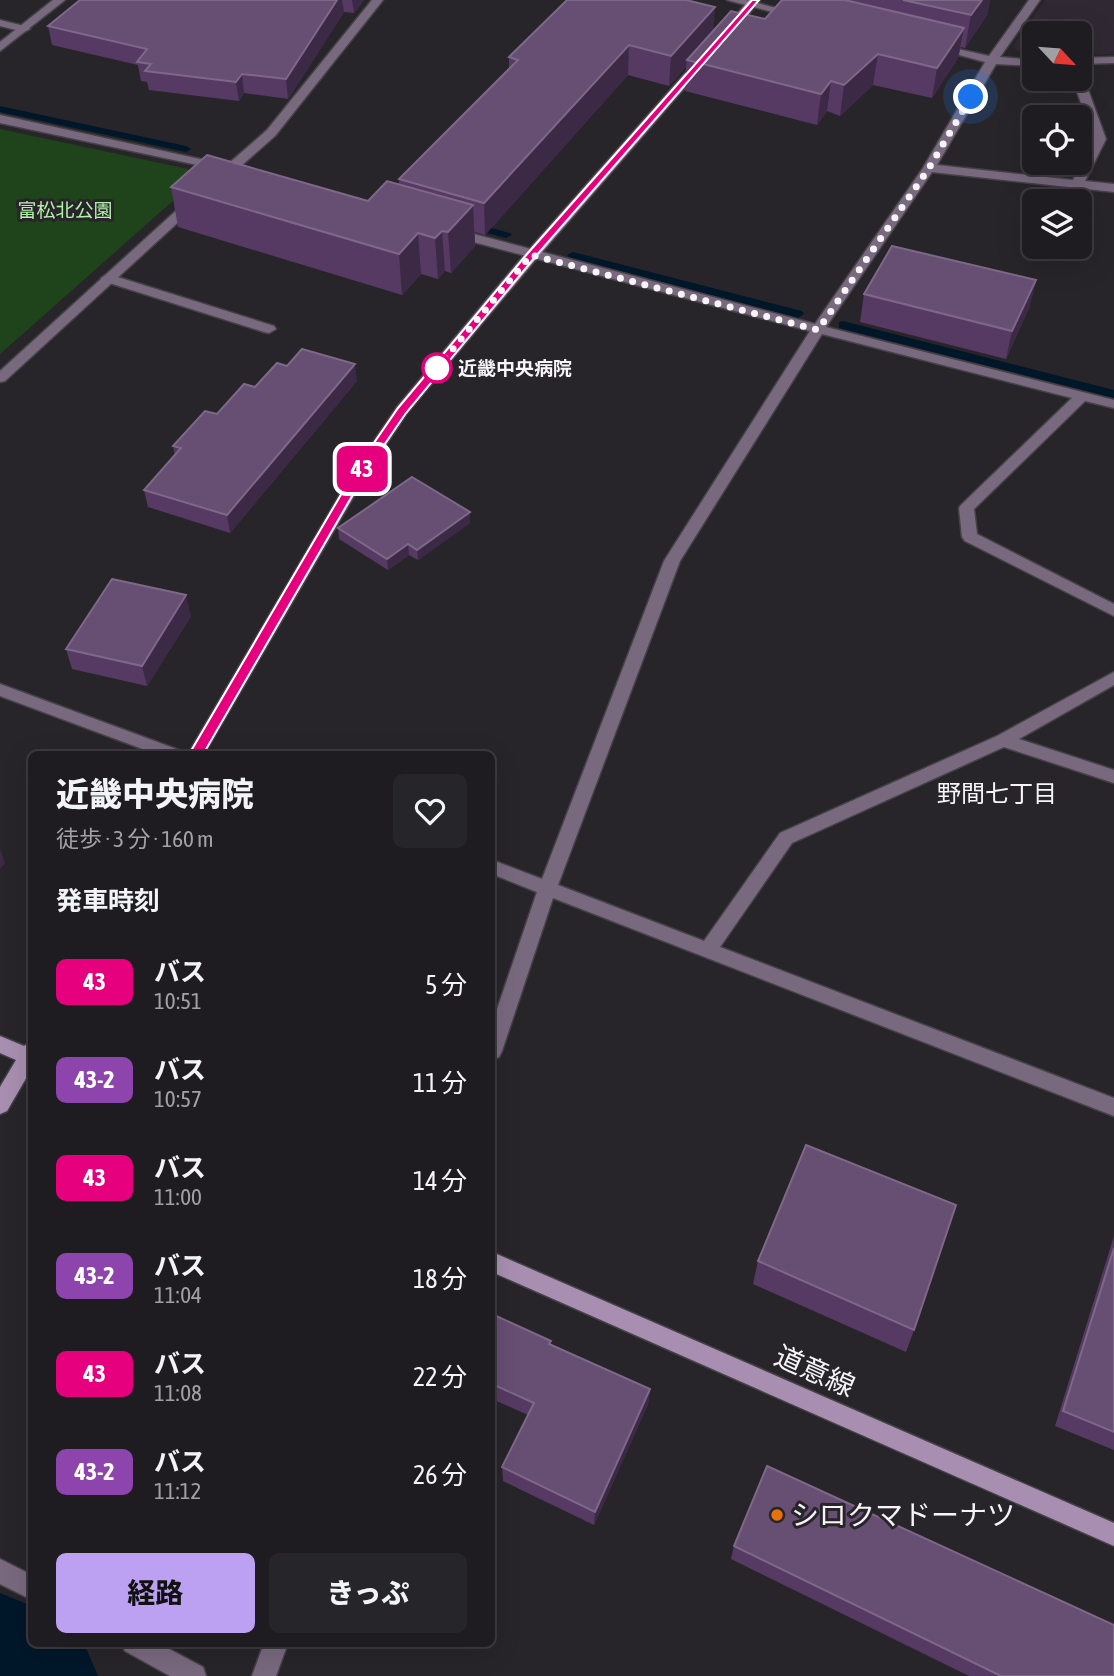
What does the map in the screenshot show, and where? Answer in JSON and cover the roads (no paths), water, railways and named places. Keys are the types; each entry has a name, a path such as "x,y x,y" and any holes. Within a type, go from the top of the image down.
{"street":[{"path":"0,48 60,0"},
{"path":"0,377 205,192 237,171 378,0"},
{"path":"732,0 753,2 805,17"},
{"path":"495,1042 548,887 672,561 818,330 929,168 992,60 1035,0"},
{"path":"715,46 753,2"},
{"path":"0,23 24,29"},
{"path":"925,45 992,60 1022,62"},
{"path":"198,751 381,440 410,400 531,255 705,57"},
{"path":"1092,61 1114,60"},
{"path":"1077,184 1100,139 1083,91"},
{"path":"0,119 237,171"},
{"path":"929,168 1114,188"},
{"path":"439,229 818,330 1114,404"},
{"path":"108,278 268,329"},
{"path":"1081,397 967,508 970,537 1114,611"},
{"path":"708,949 786,838 1003,740 1114,678"},
{"path":"0,690 165,751"},
{"path":"1003,740 1114,777"},
{"path":"495,868 1114,1107"},
{"path":"0,1044 28,1053"},
{"path":"0,1105 28,1057"},
{"name":"道意線","path":"495,1263 1114,1535"},
{"path":"0,1571 28,1586"},
{"path":"141,1647 194,1676"},
{"path":"264,1676 275,1647"}],"waterway":[{"path":"0,109 186,149"},
{"path":"468,225 506,235"},
{"path":"573,255 798,314"},
{"path":"843,325 1113,394"},
{"path":"0,1661 29,1676"}],"place":[{"name":"近畿中央病院","path":"437,368"},
{"name":"シロクマドーナツ","path":"777,1515"}],"district":[{"name":"野間七丁目","path":"997,794"}],"park label":[{"name":"富松北公園","path":"65,210"}]}
